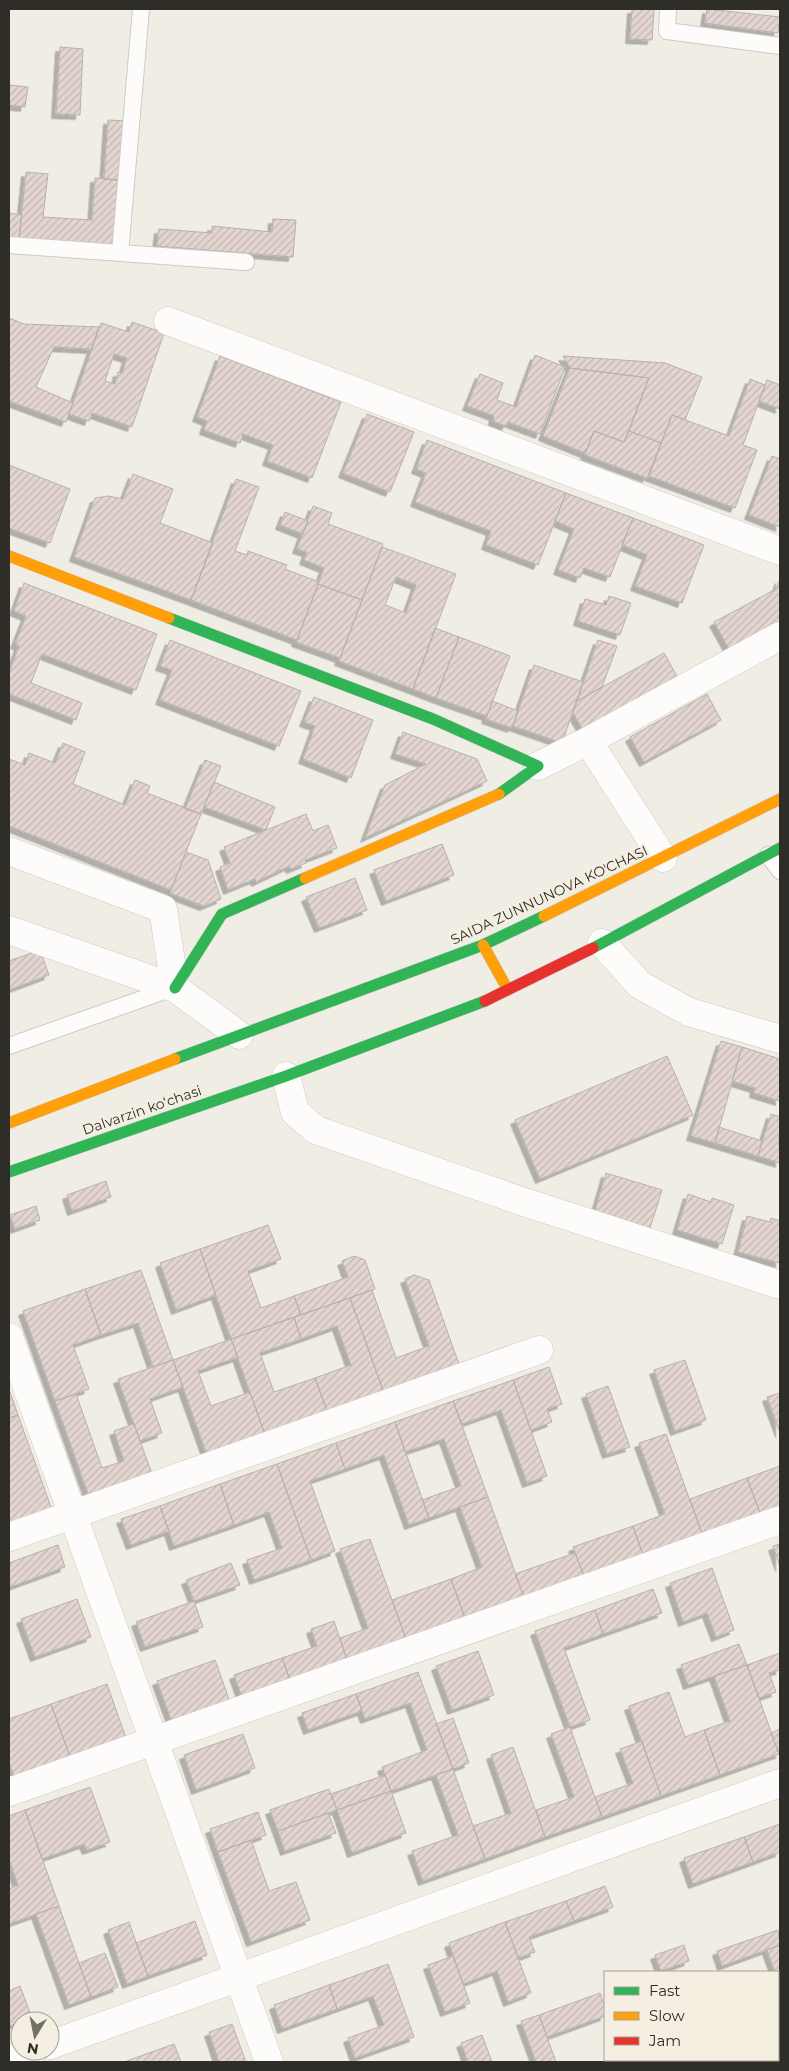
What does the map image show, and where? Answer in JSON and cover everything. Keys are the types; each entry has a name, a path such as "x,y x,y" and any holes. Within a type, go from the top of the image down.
{"main road":[{"path":"9,556 433,720 538,766 503,792 222,914 175,988"},
{"name":"SAIDA ZUNNUNOVA KO'CHASI","path":"239,1035 483,945 780,799"},
{"path":"286,1076 490,999 602,943 774,852"},
{"path":"483,945 508,990"},
{"path":"9,1124 239,1035"},
{"name":"Dalvarzin koʻchasi","path":"9,1172 286,1076"}],"street":[{"path":"168,321 780,551"},
{"path":"538,766 588,741 780,636"},
{"path":"588,741 663,858"},
{"path":"9,851 164,909 175,988"},
{"path":"9,930 175,988 239,1035"},
{"path":"602,943 640,985 648,990 689,1012 780,1039"},
{"path":"286,1076 295,1112 316,1130 524,1202 780,1284"},
{"path":"9,1337 269,2062"},
{"path":"9,1536 539,1350"},
{"path":"9,1792 780,1520"},
{"path":"60,2041 780,1783"}],"lane":[{"path":"120,253 140,9"},
{"path":"668,9 667,31 780,46"},
{"path":"9,245 246,262"},
{"path":"774,852 780,871"},
{"path":"9,1046 175,988"}],"building":[{"path":"632,9 654,9 652,40 630,39"},
{"path":"707,9 780,17 778,33 705,23"},
{"path":"60,47 83,49 80,115 56,114"},
{"path":"9,85 28,87 25,107 9,105"},
{"path":"108,120 129,121 124,181 104,179"},
{"path":"26,172 48,174 43,217 92,220 95,178 121,180 116,245 19,238"},
{"path":"9,213 22,215 19,238 9,237"},
{"path":"273,219 296,220 293,257 157,246 159,229 212,233 212,226 272,232"},
{"path":"9,318 24,324 99,327 91,349 54,347 36,387 73,403 66,422 9,401"},
{"path":"132,322 164,333 132,427 92,413 89,421 69,414 101,323 129,332","holes":["114,354 127,358 122,373 118,372 115,384 105,381"]},
{"path":"535,355 565,367 540,434 508,422 506,426 493,421 494,416 467,406 480,374 503,383 497,400 516,407"},
{"path":"220,356 341,402 312,478 267,461 273,445 243,434 240,443 204,430 207,421 197,417"},
{"path":"563,356 665,363 702,377 685,420 672,415 661,443 629,431 649,378 570,368"},
{"path":"570,368 649,378 624,442 594,431 585,453 543,436"},
{"path":"750,379 765,385 743,445 757,450 735,508 649,476 672,415 729,436"},
{"path":"767,380 780,385 780,409 759,401"},
{"path":"367,414 414,432 390,492 343,473"},
{"path":"594,431 624,442 629,431 661,443 647,478 585,455"},
{"path":"427,440 566,493 538,565 486,545 491,531 415,502 426,473 416,469"},
{"path":"772,456 780,459 780,527 749,515"},
{"path":"9,465 70,489 50,543 9,528"},
{"path":"133,474 173,489 160,523 213,543 191,600 74,557 95,498 108,496 123,499"},
{"path":"236,479 259,487 235,551 247,555 248,551 287,565 285,569 319,582 297,640 191,600"},
{"path":"566,493 633,518 610,577 584,568 580,578 558,570 574,529 555,521"},
{"path":"313,506 332,513 328,524 383,544 362,600 318,584 324,568 304,560 307,552 297,549"},
{"path":"285,512 308,521 303,534 280,525"},
{"path":"633,518 704,545 682,603 635,586 647,555 622,545"},
{"path":"382,547 456,574 413,689 339,661","holes":["396,577 416,585 406,613 385,605"]},
{"path":"780,579 780,622 729,649 714,622 776,589"},
{"path":"24,583 157,634 136,690 42,654 31,683 82,703 76,720 9,694 9,673 19,646 15,644 26,616 14,611"},
{"path":"318,584 362,600 340,658 296,642"},
{"path":"609,596 631,603 620,635 578,621 585,599 606,605"},
{"path":"435,628 459,637 436,698 413,689"},
{"path":"459,637 510,656 487,716 436,698"},
{"path":"170,640 301,691 279,746 160,700 172,670 160,666"},
{"path":"598,640 617,646 602,687 577,701"},
{"path":"664,653 678,678 583,730 573,713 577,701"},
{"path":"534,665 583,682 562,743 513,726"},
{"path":"707,694 721,720 644,762 630,737"},
{"path":"314,697 373,720 351,778 303,759 315,726 304,722"},
{"path":"492,701 518,711 512,728 486,719"},
{"path":"403,732 477,759 487,781 365,838 385,785 426,764 395,754"},
{"path":"63,743 85,752 73,784 125,805 135,780 150,786 147,793 201,814 171,890 9,826 9,759 25,765 29,753 55,763"},
{"path":"205,760 221,766 201,814 185,809"},
{"path":"214,782 275,807 266,830 204,807"},
{"path":"306,814 313,831 328,825 337,848 305,860 306,863 291,869 289,866 256,882 255,879 228,890 220,867 230,863 224,847"},
{"path":"442,844 454,875 386,901 374,870"},
{"path":"186,852 208,860 221,899 204,906 170,893"},
{"path":"355,878 367,910 319,928 306,897"},
{"path":"40,950 49,975 9,990 9,961"},
{"path":"721,1041 742,1047 715,1143 691,1136"},
{"path":"742,1047 780,1059 780,1101 754,1093 755,1088 732,1081"},
{"path":"667,1056 693,1115 540,1179 515,1120"},
{"path":"771,1114 780,1117 780,1163 758,1156"},
{"path":"719,1127 762,1141 758,1156 715,1143"},
{"path":"606,1173 662,1190 650,1228 595,1211"},
{"path":"106,1181 111,1197 72,1211 67,1195"},
{"path":"688,1194 711,1202 712,1198 734,1205 722,1244 677,1230"},
{"path":"36,1206 40,1220 15,1229 10,1215"},
{"path":"747,1216 770,1222 771,1218 780,1221 780,1263 738,1252"},
{"path":"268,1225 281,1259 248,1271 261,1308 294,1296 301,1315 231,1339 200,1249"},
{"path":"200,1249 216,1295 176,1310 160,1263"},
{"path":"354,1256 365,1260 375,1289 301,1315 294,1296 348,1277 342,1261"},
{"path":"141,1270 173,1360 153,1367 138,1323 101,1335 85,1289"},
{"path":"414,1275 429,1280 460,1367 384,1393 350,1298 372,1290 396,1358 429,1346 405,1279"},
{"path":"85,1289 101,1335 73,1345 89,1389 55,1401 23,1311"},
{"path":"350,1298 384,1393 328,1413 315,1378 351,1365 337,1326 301,1339 294,1317"},
{"path":"294,1317 301,1339 260,1353 274,1392 315,1378 328,1413 265,1435 231,1339"},
{"path":"231,1339 238,1357 198,1371 211,1406 250,1392 265,1435 207,1455 173,1360"},
{"path":"173,1360 183,1387 150,1399 162,1433 140,1441 118,1379"},
{"path":"685,1360 706,1420 675,1431 654,1370"},
{"path":"549,1367 562,1404 547,1409 552,1422 531,1430 513,1380"},
{"path":"513,1380 547,1476 527,1483 501,1410 462,1424 453,1401"},
{"path":"608,1386 630,1447 607,1454 586,1394"},
{"path":"9,1389 18,1415 9,1418"},
{"path":"780,1393 780,1433 767,1397"},
{"path":"76,1394 102,1468 124,1461 114,1431 134,1424 152,1474 89,1496 55,1401"},
{"path":"453,1401 488,1497 429,1518 422,1500 461,1486 444,1439 405,1452 395,1422"},
{"path":"18,1415 52,1510 9,1525 9,1418"},
{"path":"395,1422 429,1518 409,1525 384,1455 345,1469 336,1443"},
{"path":"666,1434 702,1534 643,1555 633,1526 665,1514 639,1443"},
{"path":"336,1443 345,1469 310,1481 335,1551 311,1560 277,1464"},
{"path":"277,1464 311,1560 254,1580 247,1560 282,1548 269,1512 234,1525 220,1484"},
{"path":"780,1466 780,1506 760,1513 747,1478"},
{"path":"747,1478 760,1513 702,1534 690,1499"},
{"path":"220,1484 234,1525 174,1546 160,1506"},
{"path":"488,1497 524,1597 465,1618 451,1579 482,1567 460,1507"},
{"path":"160,1506 169,1531 131,1545 121,1519"},
{"path":"633,1526 643,1555 584,1576 573,1547"},
{"path":"370,1539 406,1639 347,1660 340,1638 368,1628 340,1549"},
{"path":"780,1544 780,1567 773,1546"},
{"path":"58,1545 65,1567 10,1587 9,1563"},
{"path":"575,1553 584,1576 524,1597 515,1574"},
{"path":"231,1563 240,1585 194,1601 186,1580"},
{"path":"712,1568 734,1630 716,1637 707,1613 683,1622 670,1583"},
{"path":"451,1579 465,1618 406,1639 392,1600"},
{"path":"653,1589 662,1613 603,1634 595,1610"},
{"path":"77,1599 91,1637 35,1657 21,1619"},
{"path":"194,1601 203,1627 145,1647 136,1622"},
{"path":"595,1610 603,1634 564,1648 590,1720 570,1727 535,1631"},
{"path":"334,1621 347,1660 290,1680 282,1658 317,1646 311,1629"},
{"path":"739,1644 747,1665 688,1685 681,1665"},
{"path":"478,1651 494,1695 452,1710 436,1666"},
{"path":"780,1653 780,1670 769,1673 776,1692 759,1698 747,1665"},
{"path":"282,1658 290,1680 242,1697 234,1675"},
{"path":"215,1660 230,1702 172,1722 157,1681"},
{"path":"747,1665 779,1754 720,1775 704,1730 730,1721 714,1676"},
{"path":"418,1672 453,1769 391,1791 382,1767 427,1750 410,1703 365,1719 356,1694"},
{"path":"107,1684 126,1738 70,1757 51,1704"},
{"path":"669,1692 685,1737 704,1730 720,1775 661,1796 629,1706"},
{"path":"356,1694 362,1711 308,1730 302,1713"},
{"path":"51,1704 70,1757 14,1777 9,1762 9,1719"},
{"path":"453,1718 469,1763 453,1769 436,1724"},
{"path":"570,1727 602,1817 545,1837 536,1810 574,1797 551,1734"},
{"path":"780,1729 780,1754 779,1754 771,1733"},
{"path":"243,1734 255,1768 196,1790 184,1755"},
{"path":"642,1741 661,1796 602,1817 595,1797 633,1783 620,1749"},
{"path":"513,1747 545,1837 485,1859 473,1826 511,1813 491,1755"},
{"path":"453,1769 485,1859 423,1881 412,1851 458,1835 436,1775"},
{"path":"385,1775 391,1791 337,1810 331,1794"},
{"path":"90,1787 110,1842 87,1850 84,1844 42,1859 25,1810"},
{"path":"329,1789 337,1810 278,1831 270,1810"},
{"path":"391,1791 406,1833 352,1853 337,1810"},
{"path":"25,1810 59,1906 9,1924 9,1889 18,1885 9,1859 9,1816"},
{"path":"258,1812 266,1835 218,1852 210,1829"},
{"path":"328,1813 336,1833 285,1851 278,1831"},
{"path":"780,1824 780,1852 753,1862 744,1837"},
{"path":"744,1837 753,1862 693,1884 684,1858"},
{"path":"251,1840 269,1891 296,1882 310,1920 251,1942 218,1852"},
{"path":"605,1886 613,1907 574,1921 566,1901"},
{"path":"566,1901 574,1921 529,1937 535,1952 518,1958 505,1922"},
{"path":"59,1906 91,1997 69,2005 36,1914"},
{"path":"195,1921 207,1955 148,1976 136,1943"},
{"path":"129,1922 148,1976 127,1984 108,1930"},
{"path":"505,1922 531,1993 508,2002 497,1971 463,1984 449,1943"},
{"path":"778,1930 780,1945 722,1966 717,1951"},
{"path":"684,1945 689,1961 661,1971 655,1955"},
{"path":"780,1945 780,1987 779,1971 775,1971 767,1950"},
{"path":"105,1953 118,1987 91,1997 79,1963"},
{"path":"453,1956 470,2003 445,2012 428,1965"},
{"path":"388,1964 414,2037 355,2058 348,2038 384,2025 373,1996 337,2009 329,1985"},
{"path":"329,1985 337,2009 282,2029 274,2005"},
{"path":"20,1986 29,2011 10,2011 9,2026 9,1991"},
{"path":"600,1993 604,2004 604,2016 547,2037 539,2015"},
{"path":"539,2015 556,2062 536,2062 521,2021"},
{"path":"232,2024 246,2062 219,2062 209,2032"},
{"path":"482,2035 492,2062 468,2062 461,2043"},
{"path":"174,2044 181,2062 124,2062"},
{"path":"624,2061 694,2062 625,2062"}],"traffic: fast":[{"path":"169,618 433,719 538,766 499,794"},
{"path":"593,948 780,848"},
{"path":"175,988 222,914 305,878"},
{"path":"175,1059 483,945 544,916"},
{"path":"9,1172 286,1076 485,1001"}],"traffic: slow":[{"path":"9,556 169,618"},
{"path":"305,878 499,794"},
{"path":"544,916 780,799"},
{"path":"483,945 508,990"},
{"path":"9,1123 175,1059"}],"traffic: jam":[{"path":"485,1001 593,948"}]}
